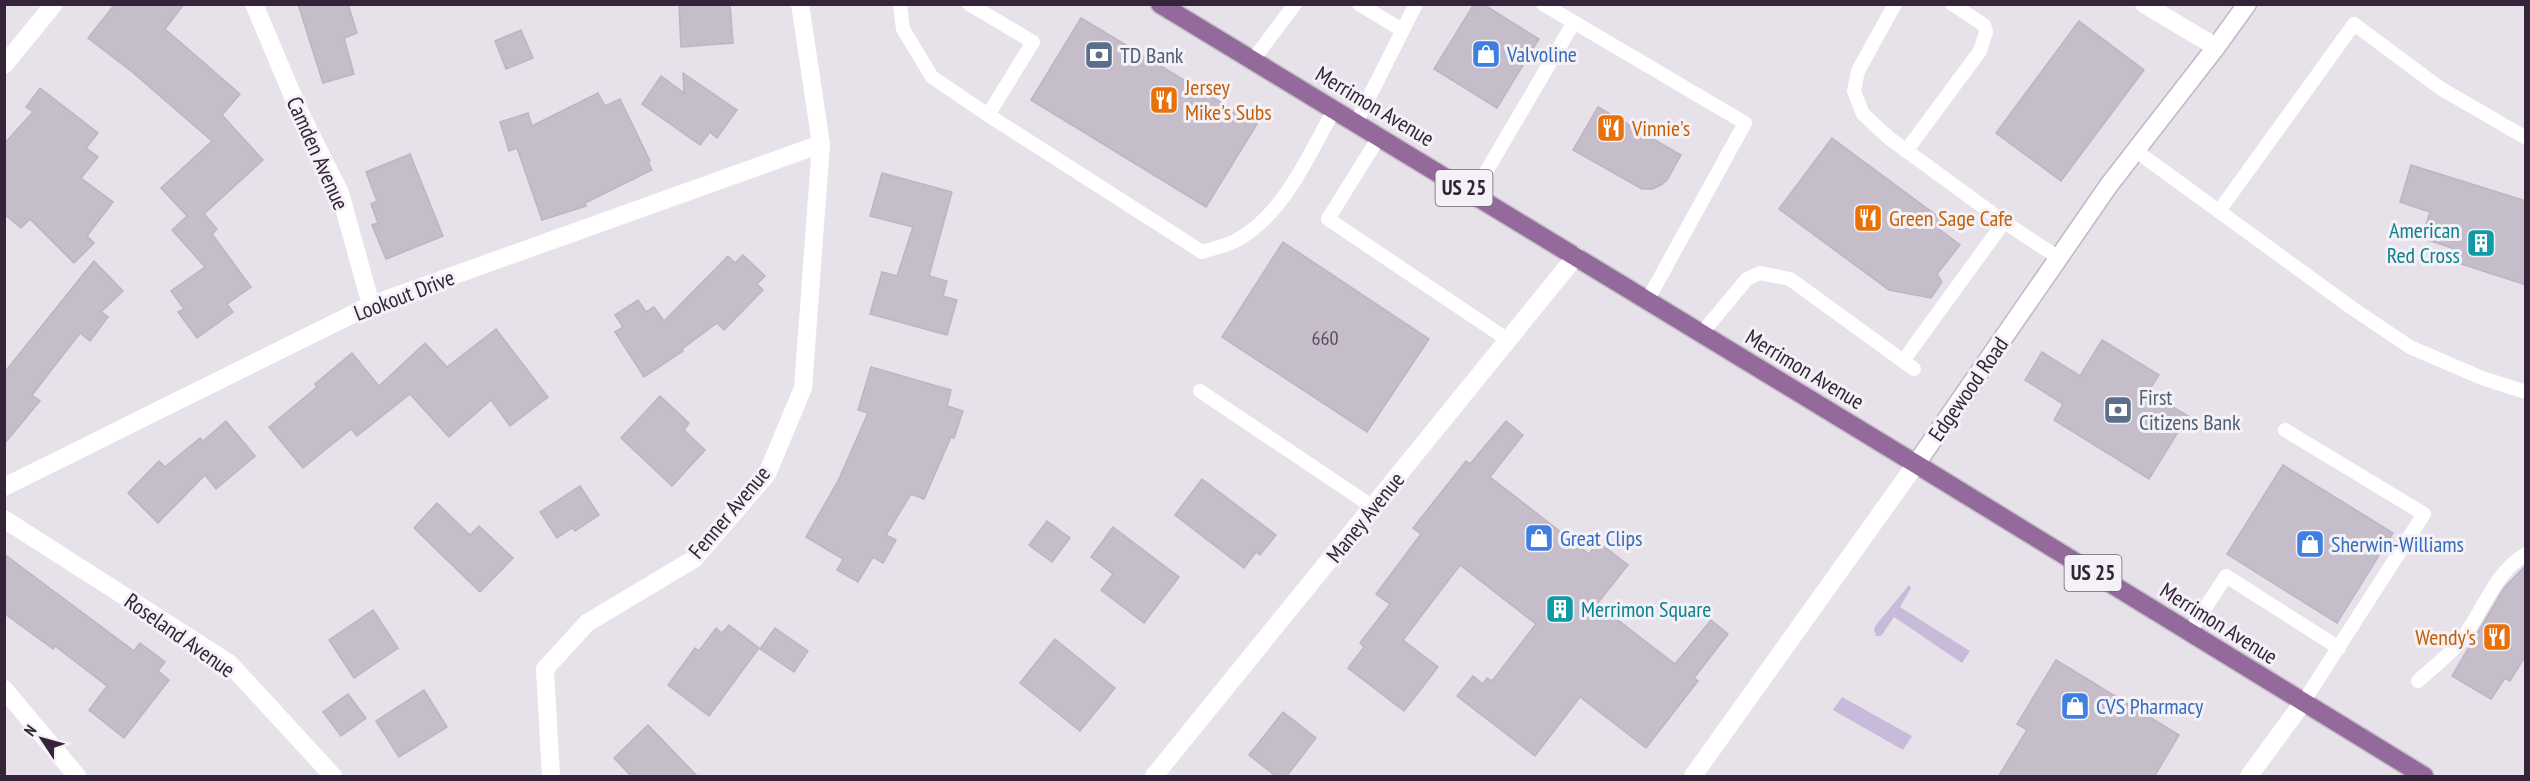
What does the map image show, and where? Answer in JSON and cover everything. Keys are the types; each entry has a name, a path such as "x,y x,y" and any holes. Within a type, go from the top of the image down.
{"main road":[{"name":"Merrimon Avenue","path":"1160,4 2304,701 2424,777"}],"street":[{"path":"4,65 54,4"},
{"name":"Camden Avenue","path":"254,4 300,113 340,193 371,305"},
{"name":"Fenner Avenue","path":"551,777 545,669 587,623 694,559 767,474 803,388 821,144 800,4"},
{"path":"2144,4 2216,47"},
{"name":"Edgewood Road","path":"1693,777 1916,464 2059,258 2247,4"},
{"name":"Lookout Drive","path":"4,487 371,305 821,144"},
{"name":"Maney Avenue","path":"1154,777 1576,256"},
{"name":"Roseland Avenue","path":"4,519 229,663 333,777"},
{"path":"4,689 77,777"},
{"path":"2249,777 2304,701"}],"lane":[{"path":"900,4 903,29 932,77 1202,252 1236,241 1263,222 1287,191 1334,110"},
{"path":"969,4 1033,42 988,115"},
{"path":"1253,60 1295,4"},
{"path":"1359,4 1402,30"},
{"path":"1543,4 1745,123 1647,301"},
{"path":"1895,4 1858,71 1854,91 1863,114 1906,151 2004,222 2059,258"},
{"path":"1906,151 1980,51 1986,32 1984,25 1952,4"},
{"path":"1356,123 1413,6"},
{"path":"1473,194 1574,22"},
{"path":"2219,211 2354,24 2440,88 2526,138"},
{"path":"1379,137 1328,219 1508,340"},
{"path":"2136,151 2352,308 2410,347 2482,378 2526,392"},
{"path":"1701,334 1747,279 1760,273 1790,279 1908,365 2004,222"},
{"path":"1200,391 1373,507"},
{"path":"2285,430 2424,514 2304,701"},
{"path":"2418,681 2459,642 2513,561 2526,554"},
{"path":"2189,633 2226,576 2338,648"}],"shaded area":[{"path":"1909,585 1911,588 1900,607 1970,651 1962,663 1894,617 1881,636 1876,636 1874,629 1876,625"},
{"path":"1842,697 1912,736 1903,750 1833,710"}],"building":[{"path":"115,4 184,4 165,29 240,94 222,115 263,160 204,214 217,229 212,234 251,287 227,304 233,312 197,338 178,312 184,309 171,291 205,267 172,230 187,216 161,188 212,141 131,71 88,38"},
{"path":"298,4 348,4 357,33 344,38 354,74 323,83"},
{"path":"679,4 730,4 733,43 681,47"},
{"name":"Valvoline","path":"1474,4 1483,4 1539,39 1497,108 1434,69"},
{"path":"1081,18 1257,124 1206,207 1031,100"},
{"path":"2079,21 2144,70 2061,181 1996,133"},
{"path":"521,30 533,58 506,69 495,41"},
{"path":"683,73 737,110 717,138 710,132 700,145 642,104 661,76 684,93"},
{"path":"40,88 98,133 86,148 98,157 81,178 113,202 87,236 94,243 74,263 30,219 21,228 4,214 4,144 33,112 26,107"},
{"path":"598,93 605,106 620,99 650,161 648,162 652,170 585,203 586,206 542,220 517,148 509,151 500,122 528,113 532,126"},
{"name":"Vinnie's","path":"1598,107 1681,155 1667,180 1652,189 1642,189 1573,150"},
{"path":"1832,138 1944,221 1939,229 1960,245 1937,274 1942,282 1931,298 1889,290 1779,209"},
{"path":"410,154 443,236 386,259 372,225 378,223 371,204 377,201 366,172"},
{"name":"American Red Cross","path":"2411,165 2526,201 2526,285 2449,260 2452,248 2422,238 2430,212 2400,202"},
{"path":"882,173 952,192 929,276 947,281 943,296 957,300 947,335 870,314 882,272 897,276 913,227 870,216"},
{"path":"1283,242 1429,339 1367,432 1222,337"},
{"path":"743,255 765,276 757,284 763,290 724,330 717,323 682,349 683,351 644,377 615,332 623,327 615,315 638,300 646,312 654,307 664,321 728,256 735,263"},
{"path":"94,261 123,291 101,312 108,317 90,341 80,333 32,395 40,401 4,444 4,373"},
{"path":"496,329 548,397 510,426 491,400 449,437 410,394 357,436 351,429 303,468 269,427 317,387 315,384 352,353 379,386 425,343 447,367"},
{"name":"First Citizens Bank","path":"2102,340 2159,375 2148,392 2188,416 2149,479 2054,420 2063,404 2025,380 2042,352 2080,376"},
{"path":"871,367 951,390 947,406 963,411 954,438 951,437 924,499 911,494 886,535 896,540 883,563 873,557 858,582 837,570 843,559 806,537 838,481 868,413 858,410"},
{"path":"660,396 689,423 684,430 705,450 672,486 621,438"},
{"path":"226,421 255,456 216,489 205,475 158,523 128,493 159,461 165,467 200,438 203,441"},
{"name":"Merrimon Square","path":"1506,421 1523,435 1490,477 1589,554 1598,542 1628,565 1597,604 1675,664 1711,620 1728,634 1694,678 1698,681 1646,748 1580,697 1535,756 1457,696 1473,676 1483,684 1487,678 1492,681 1536,624 1460,565 1403,640 1438,667 1404,711 1348,668 1364,647 1360,643 1390,604 1376,594 1421,534 1413,528 1466,461 1470,464"},
{"name":"Sherwin-Williams","path":"2283,465 2393,533 2337,623 2227,554"},
{"path":"1202,479 1276,535 1260,555 1256,552 1244,568 1175,515"},
{"path":"580,486 599,515 575,531 572,528 557,538 540,512"},
{"path":"437,503 470,535 479,526 513,558 480,592 414,528"},
{"path":"1047,521 1070,538 1052,562 1029,545"},
{"path":"1113,527 1179,577 1144,623 1101,590 1113,574 1091,557"},
{"path":"4,554 134,651 140,643 165,662 158,671 169,680 124,738 89,710 107,686 55,646 53,649 4,613"},
{"name":"Wendy's","path":"2526,565 2526,655 2510,681 2505,678 2491,699 2452,676 2504,588"},
{"path":"373,610 398,648 354,678 329,640"},
{"path":"729,625 759,648 709,716 668,685 695,648 699,651 716,628 722,633"},
{"path":"775,628 808,651 794,672 760,649"},
{"path":"1055,639 1115,688 1080,731 1020,683"},
{"name":"CVS Pharmacy","path":"2056,660 2179,735 2154,777 1998,777 2027,730 2017,724"},
{"path":"424,690 447,727 399,757 376,721"},
{"path":"348,694 366,718 341,736 323,712"},
{"path":"1283,712 1316,738 1286,777 1277,777 1249,755"},
{"path":"648,725 698,777 632,777 614,758"}],"place":[{"name":"Valvoline","path":"1486,54"},
{"name":"TD Bank","path":"1099,55"},
{"name":"Jersey Mike's Subs","path":"1164,100"},
{"name":"Vinnie's","path":"1611,128"},
{"name":"Green Sage Cafe","path":"1868,218"},
{"name":"American Red Cross","path":"2481,243"},
{"name":"First Citizens Bank","path":"2118,410"},
{"name":"Great Clips","path":"1539,538"},
{"name":"Sherwin-Williams","path":"2310,544"},
{"name":"Merrimon Square","path":"1560,609"},
{"name":"Wendy's","path":"2497,637"},
{"name":"CVS Pharmacy","path":"2075,706"}]}
